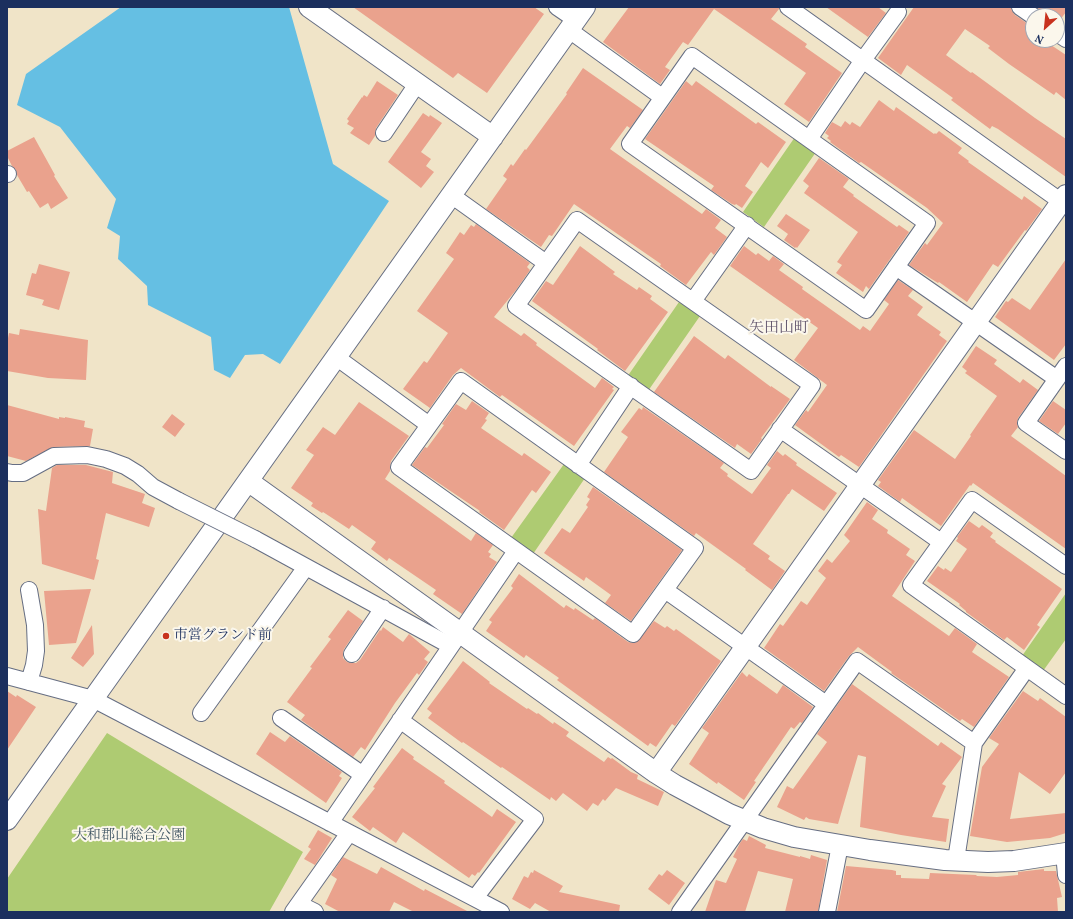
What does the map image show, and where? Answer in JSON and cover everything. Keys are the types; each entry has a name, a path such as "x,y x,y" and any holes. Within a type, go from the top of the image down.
{"street":[{"path":"309,7 493,137"},
{"path":"557,7 576,19 662,98"},
{"path":"656,773 976,322 1064,201 863,60 806,12 788,7"},
{"path":"809,139 898,12"},
{"path":"7,820 576,19"},
{"path":"692,56 809,139 927,222 866,310 630,144 692,56"},
{"path":"384,134 417,84"},
{"path":"451,195 546,263"},
{"path":"577,220 693,301 812,386 751,471 516,306 577,220"},
{"path":"693,301 747,225"},
{"path":"896,267 976,322 1062,373 1026,423 1066,451"},
{"path":"336,357 429,425"},
{"path":"461,381 578,465 695,548 633,634 399,467 461,381"},
{"path":"578,465 631,386"},
{"path":"780,429 941,542"},
{"path":"7,472 23,473 54,456 87,455 106,459 125,466 138,474 153,487 255,539 383,608 456,639"},
{"path":"248,481 456,639 656,773 729,814 794,837 870,850 956,860 988,862 1014,861 1065,853 1066,875"},
{"path":"1066,566 972,500 910,585 1066,696"},
{"path":"330,823 516,551"},
{"path":"202,713 306,567"},
{"path":"29,590 35,626 36,651 29,682"},
{"path":"664,590 826,704"},
{"path":"352,654 383,608"},
{"path":"680,912 857,660 974,743"},
{"path":"956,860 974,743 1027,668"},
{"path":"7,676 93,699 501,912"},
{"path":"281,718 363,776"},
{"path":"400,720 535,819 475,898"},
{"path":"315,912 296,908 349,833"},
{"path":"827,912 840,845"}],"green space":[{"path":"795,137 816,152 764,227 743,212"},
{"path":"679,302 700,316 648,391 627,377"},
{"path":"564,464 585,478 533,554 511,538"},
{"path":"1066,593 1066,639 1043,671 1022,656"},
{"name":"大和郡山総合公園","path":"107,733 303,852 269,912 7,912 7,879"}],"water":[{"path":"121,7 289,7 333,164 389,201 280,364 263,354 245,355 230,378 214,370 211,337 148,305 147,286 118,259 120,236 107,228 116,199 60,127 17,105 26,74"}],"building":[{"path":"353,7 534,7 544,14 487,93 458,73 453,78"},
{"path":"629,7 779,7 771,19 807,44 805,47 842,73 809,122 784,104 806,73 714,9 688,45 683,42 665,67 670,70 660,84 603,42"},
{"path":"826,7 878,7 886,13 868,37"},
{"path":"914,7 1011,7 1015,15 1025,22 1025,48 1056,48 1066,55 1066,100 1056,92 1054,95 1009,64 988,48 990,46 965,29 946,55 1066,139 1066,177 998,129 992,126 990,129 951,100 953,98 907,65 901,75 878,58"},
{"path":"1037,7 1066,7 1066,12 1065,13 1065,8"},
{"path":"583,68 643,110 630,128 627,126 610,149 702,214 706,209 721,220 715,228 727,237 714,255 711,252 686,285 660,266 661,264 574,204 552,236 549,235 541,247 486,209 507,179 503,176 511,164 513,166 525,149 526,150 567,94 566,93"},
{"path":"377,81 398,95 376,128 375,136 369,145 350,133 354,128 347,124 349,121 347,119 362,97 364,95 367,97"},
{"path":"686,81 692,86 696,81 756,124 758,122 786,142 768,168 761,162 745,186 753,192 742,208 736,204 732,204 711,190 714,186 645,139"},
{"path":"879,100 894,111 896,107 934,134 939,131 962,148 958,153 969,161 968,162 1022,200 1024,196 1042,209 998,267 993,264 967,302 939,282 938,283 909,265 925,243 927,245 943,223 927,208 861,162 859,163 830,142 831,141 827,138 829,136 825,133 832,122 841,127 845,121 850,125 852,122 860,127"},
{"path":"423,113 429,117 430,115 442,123 421,152 431,159 426,166 434,172 421,188 388,162"},
{"path":"34,137 55,175 54,176 68,198 51,209 48,203 40,208 29,191 27,192 7,156 7,151"},
{"path":"819,158 849,179 843,187 854,195 853,196 897,227 899,225 909,232 869,289 866,286 863,292 836,273 842,265 837,262 858,232 804,193 809,186 803,181"},
{"path":"786,214 810,230 797,248 784,240 788,234 777,226"},
{"path":"476,224 530,263 527,267 530,270 494,317 521,336 524,333 537,343 536,345 595,388 602,378 614,387 612,389 614,390 574,446 502,395 500,397 461,368 453,375 430,408 403,389 424,361 427,363 448,333 417,311 454,259 446,253 460,232 464,235 471,225 474,227"},
{"path":"580,246 615,272 613,274 637,290 639,287 652,296 650,299 668,312 625,371 597,350 598,349 532,301 546,281 553,285"},
{"path":"744,246 756,255 758,253 769,261 773,256 784,264 779,270 803,287 802,289 860,330 863,326 870,331 889,304 884,300 898,280 913,290 908,296 923,307 917,315 941,332 939,335 947,341 859,467 841,455 839,457 795,425 806,410 808,412 827,385 794,360 818,328 730,266"},
{"path":"1066,259 1066,344 1054,360 995,317 1006,301 1008,302 1012,298 1030,310"},
{"path":"39,264 70,272 59,310 42,305 44,300 26,295 32,273 36,274"},
{"path":"20,329 88,340 86,380 48,378 7,371 7,343 9,333 19,335"},
{"path":"694,336 725,359 728,355 771,387 790,399 751,454 737,444 735,448 654,392"},
{"path":"976,346 997,360 994,364 1020,383 1023,379 1038,390 1018,418 1018,427 1011,436 1066,476 1066,549 973,483 971,486 970,485 941,526 902,498 900,502 878,486 881,482 878,480 914,430 955,459 997,396 965,373 967,371 962,367"},
{"path":"472,401 489,413 485,419 487,420 481,428 522,456 524,453 551,472 536,493 532,490 504,530 479,512 480,511 412,465 444,425 442,424 456,404 466,410"},
{"path":"1053,401 1066,410 1066,423 1058,434 1039,421"},
{"path":"359,402 409,436 391,461 390,471 385,479 471,541 476,533 493,545 488,552 491,554 489,557 497,562 462,614 433,594 436,590 389,558 387,561 371,549 376,542 352,525 349,529 323,512 322,513 311,506 313,503 291,488 314,455 306,450 323,427 335,435"},
{"path":"7,405 59,419 59,417 65,417 85,421 84,427 93,429 90,446 53,447 26,461 7,456"},
{"path":"643,407 724,463 720,468 728,474 727,476 752,494 771,468 767,465 777,451 783,456 785,454 797,463 796,465 837,493 824,511 792,489 753,544 770,556 768,559 785,571 772,590 696,533 694,536 604,472 628,437 621,432 639,408 642,410"},
{"path":"172,414 185,424 175,437 162,427"},
{"path":"57,465 86,465 113,472 112,483 145,494 142,503 155,508 149,527 106,513 96,559 99,560 94,580 42,564 38,509 46,511 52,468"},
{"path":"593,487 682,550 631,621 605,603 611,595 586,577 584,581 544,553 562,528 570,533 588,507 586,505 590,499 587,497"},
{"path":"867,502 878,510 872,519 888,530 887,533 910,549 906,555 915,561 892,596 949,636 955,628 977,644 972,652 1009,677 974,727 962,719 960,721 891,673 892,672 858,647 849,656 824,691 764,648 780,624 783,626 801,601 807,605 826,578 818,571 827,559 832,563 850,541 844,535"},
{"path":"969,521 979,528 982,525 993,533 990,537 996,541 995,542 1062,589 1037,625 1040,627 1024,650 1007,637 1004,640 966,612 959,605 960,604 927,581 938,566 951,572 967,549 956,541 958,538 957,537"},
{"path":"519,574 564,608 566,605 574,610 575,608 593,620 595,618 628,642 637,642 654,621 665,628 667,626 674,631 676,629 721,661 675,726 672,724 656,747 650,743 648,746 557,680 559,678 526,655 524,658 486,631 492,622 489,620 513,588 511,586"},
{"path":"91,589 76,643 49,645 44,591"},
{"path":"348,610 363,621 344,649 343,658 347,662 356,663 360,660 383,627 403,642 409,634 430,652 424,659 428,662 419,675 417,673 395,703 365,750 361,747 353,757 301,720 305,715 287,702 312,668 310,667 331,639 328,637"},
{"path":"92,625 94,654 83,667 71,658"},
{"path":"463,661 490,682 489,683 527,709 528,708 537,714 538,713 553,724 554,722 569,732 566,736 604,762 608,757 611,759 612,758 631,772 638,775 637,779 664,792 658,806 616,788 605,801 603,799 598,806 593,803 587,811 563,793 556,801 551,797 550,800 502,767 501,768 463,742 462,743 428,718 432,713 427,709"},
{"path":"742,672 747,677 749,674 777,694 783,685 813,707 802,723 800,722 794,729 791,727 754,781 756,782 744,800 718,782 717,784 689,764 709,733 702,728"},
{"path":"852,684 938,746 941,742 962,757 942,784 946,786 932,817 949,819 946,842 860,827 866,757 858,755 838,824 809,819 806,817 804,820 777,807 787,786 793,789 827,742 817,734"},
{"path":"7,691 16,697 17,695 36,707 7,750"},
{"path":"1023,691 1038,701 1040,698 1066,717 1066,772 1050,794 1019,772 1010,819 1066,813 1066,833 1050,838 1007,842 970,836 982,767 999,744 989,738"},
{"path":"270,732 285,742 290,736 342,772 339,776 342,778 326,803 256,754"},
{"path":"402,748 414,757 413,759 445,781 444,783 492,817 497,809 516,822 479,873 478,872 475,876 472,874 469,878 403,832 396,843 373,827 370,831 352,817 375,788 373,787"},
{"path":"318,830 332,838 315,865 304,859 311,849 308,847"},
{"path":"749,836 766,845 765,848 810,859 811,855 827,860 818,912 785,912 793,879 758,871 745,912 705,912 716,880 726,883 737,859 733,857 743,839 747,841"},
{"path":"343,857 377,874 381,867 424,891 425,889 469,912 414,912 394,902 389,912 340,912 325,904 337,879 331,875"},
{"path":"846,866 892,870 896,871 896,875 901,875 901,878 929,879 930,873 997,877 1018,875 1018,872 1044,869 1044,871 1056,871 1062,897 1057,898 1058,912 837,912"},
{"path":"534,870 563,886 559,892 620,905 619,912 551,912 535,903 530,909 512,899 524,876 528,878"},
{"path":"667,870 685,883 669,905 648,889 659,874 662,876"}],"place":[{"name":"市営グランド前","path":"166,636"}],"district":[{"name":"矢田山町","path":"779,329"}]}
